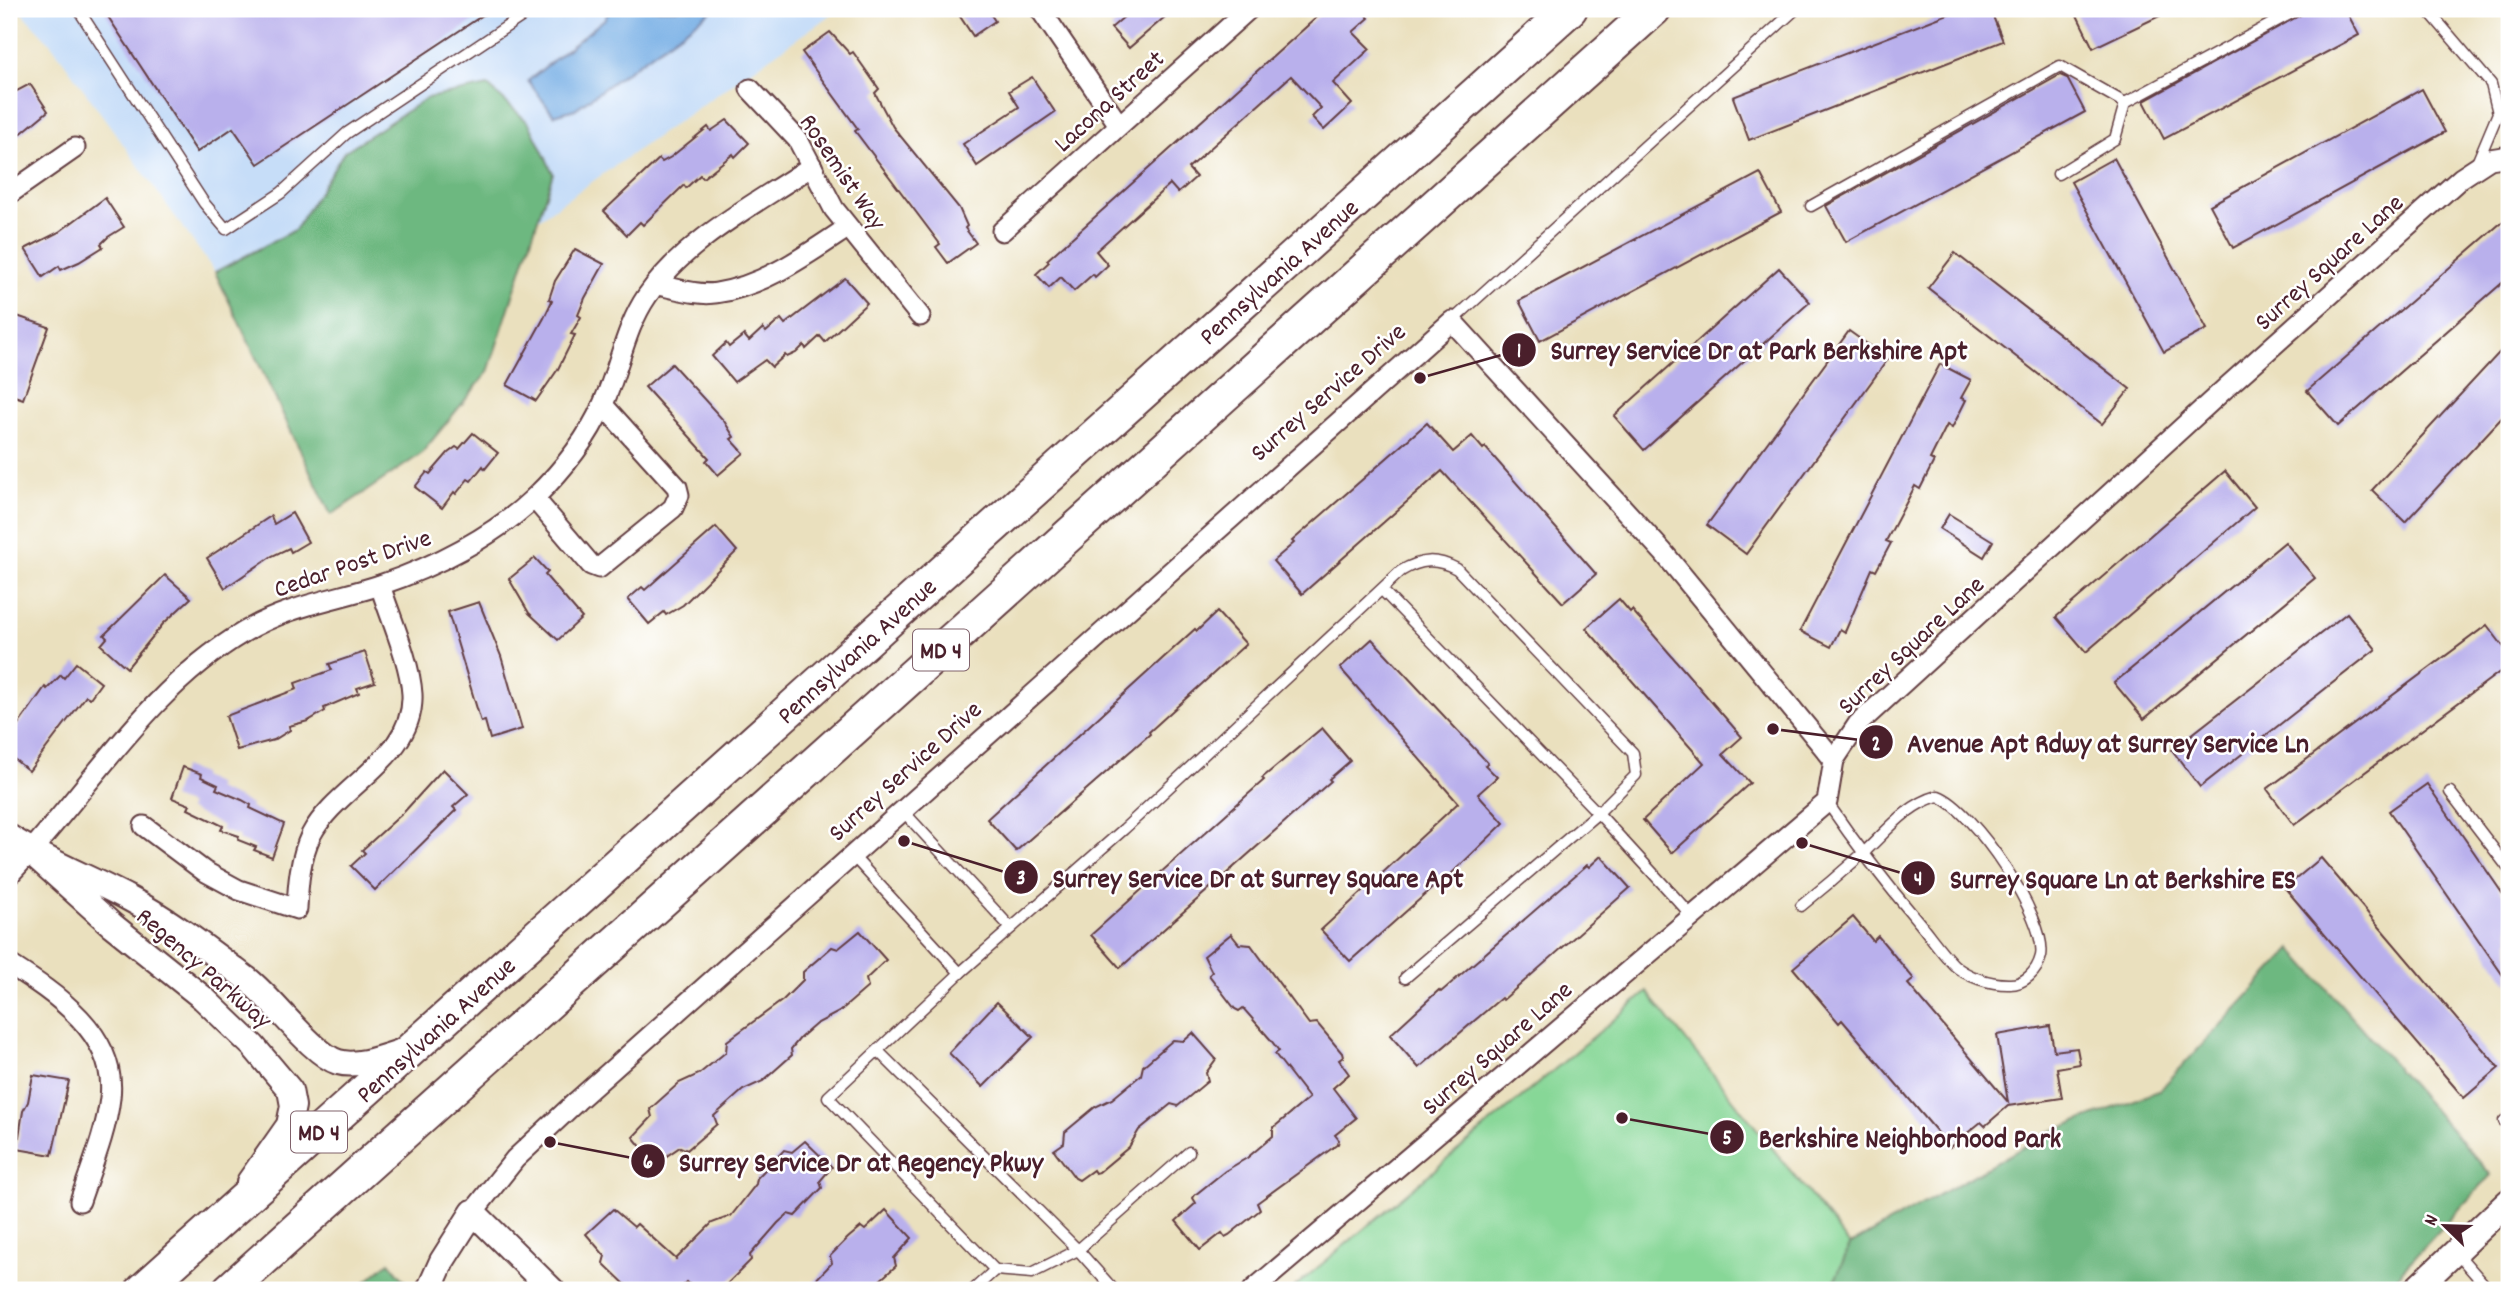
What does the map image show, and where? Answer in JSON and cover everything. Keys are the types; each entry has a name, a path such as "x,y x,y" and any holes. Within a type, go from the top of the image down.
{"highway":[{"name":"Pennsylvania Avenue","path":"143,1290 1570,9"},
{"name":"MD 4","path":"229,1290 1654,9"}],"street":[{"path":"1041,9 1119,125"},
{"name":"Lacona Street","path":"1002,231 1249,9"},
{"name":"Rosemist Way","path":"750,89 790,130 847,228 920,316"},
{"path":"9,194 75,148"},
{"name":"Surrey Square Lane","path":"1253,1290 1827,802 1834,760 1858,724 2239,376 2467,174 2490,159 2509,156"},
{"name":"Cedar Post Drive","path":"9,875 32,852 159,703 223,646 268,619 297,607 380,585 453,553 511,517 534,499 572,455 603,405 639,308 657,285 699,242 812,166"},
{"path":"657,285 707,294 732,290 793,264 847,228"},
{"path":"1452,321 1663,552 1834,760"},
{"name":"Surrey Service Drive","path":"429,1290 442,1261 473,1212 501,1175 533,1143 1452,321"},
{"path":"534,499 591,565 599,569 673,508 679,495 677,487 603,405"},
{"path":"144,826 204,871 239,890 297,909 299,875 312,834 396,743 411,707 410,681 380,585"},
{"name":"Regency Parkway","path":"9,837 32,852 130,898 196,942 251,982 320,1050 333,1059 360,1063 412,1049"},
{"name":"Regency Parkway","path":"32,852 112,925 203,998 253,1046 290,1090 293,1106 289,1125 226,1215"},
{"path":"9,964 69,1006 94,1037 106,1065 110,1096 80,1201"},
{"path":"2415,1290 2509,1201"},
{"path":"473,1212 552,1290"}],"lane":[{"path":"78,9 204,203 226,229 281,193 347,133 533,9"},
{"path":"1452,321 1796,9"},
{"path":"2059,174 2115,139 2125,103 2299,9"},
{"path":"2427,9 2491,84 2498,113 2467,174"},
{"path":"1811,206 2060,66 2125,103"},
{"path":"1189,1152 1078,1250 1032,1273 995,1270 828,1097 879,1052 960,973 1124,829 1401,571 1418,561 1443,561 1457,569 1633,753 1636,775 1598,813 1405,978"},
{"path":"1382,590 1598,813 1692,916"},
{"path":"2451,792 2509,869"},
{"path":"1801,906 1862,855 1899,817 1925,800 1938,796 1949,800 2000,861 2031,912 2041,941 2036,968 2016,985 1996,984 1955,966 1862,855 1827,802"},
{"path":"903,811 1011,928"},
{"path":"853,856 960,973"},
{"path":"879,1052 1078,1250 1114,1290"},
{"path":"2455,1250 2489,1290"},
{"path":"973,1290 995,1270"}],"shaded area":[{"path":"18,9 839,9 536,221 553,173 344,152 295,230 215,272 51,44"}],"green space":[{"path":"488,86 529,123 553,173 488,372 421,454 331,515 215,272 295,230 344,152 427,98"},
{"path":"2292,949 2491,1175 2384,1290 1831,1290 1850,1245 2052,1131 2159,1091"},
{"path":"1647,992 1850,1245 1831,1290 1291,1290"},
{"path":"389,1262 412,1290 357,1290"}],"water":[{"path":"609,9 714,9 575,109 554,115 528,81 606,18"}],"building":[{"path":"103,9 492,9 258,164 233,128 197,152"},
{"path":"955,9 987,9 995,21 973,36"},
{"path":"1133,9 1174,9 1129,48 1111,28"},
{"path":"1326,9 1360,9 1369,18 1353,32 1370,49 1333,83 1352,104 1324,130 1312,117 1321,108 1291,76 1188,168 1196,177 1178,193 1170,184 1096,251 1108,265 1095,277 1093,274 1074,291 1061,277 1049,288 1036,274 1049,262 1047,260"},
{"path":"1961,9 1990,9 2003,41 1749,140 1733,97"},
{"path":"2074,9 2174,9 2093,48"},
{"path":"2311,9 2345,9 2359,35 2164,139 2144,101"},
{"path":"830,32 850,54 853,52 879,89 875,93 893,127 959,208 967,226 965,228 976,243 948,263 936,247 940,244 855,131 858,129 802,52"},
{"path":"2060,75 2067,78 2085,112 1846,242 1826,206"},
{"path":"1032,77 1055,112 977,166 963,144 1019,107 1009,91"},
{"path":"30,84 48,111 18,136 16,134 9,139 9,95"},
{"path":"2422,89 2445,132 2233,248 2210,205"},
{"path":"727,120 749,143 735,157 733,154 703,178 700,175 686,188 684,185 643,225 640,222 627,235 604,211 659,159 662,162 671,157 708,127 711,131"},
{"path":"2114,158 2207,329 2164,352 2071,182"},
{"path":"1760,173 1781,212 1540,341 1519,301"},
{"path":"105,198 124,227 108,237 101,244 103,247 79,262 61,270 59,266 43,277 25,249 59,232"},
{"path":"2509,216 2509,277 2338,426 2307,391"},
{"path":"575,249 604,264 578,315 581,317 571,334 575,335 558,369 536,401 507,385 552,301 549,299 555,281"},
{"path":"1955,253 2130,389 2102,424 1928,288"},
{"path":"1779,268 1810,302 1644,450 1614,416"},
{"path":"845,278 867,303 825,342 820,336 806,349 804,345 796,353 787,357 785,355 772,367 765,360 734,382 712,356 726,343 729,347 744,335 749,341 763,328 766,332 781,319 785,324"},
{"path":"17,316 49,327 23,399 9,394 9,338"},
{"path":"1849,331 1888,359 1746,554 1707,525"},
{"path":"2509,342 2509,410 2405,522 2372,490"},
{"path":"672,364 724,421 734,437 731,439 744,453 718,475 706,461 709,458 645,387"},
{"path":"1940,364 1971,380 1961,398 1966,400 1952,428 1947,425 1930,459 1934,461 1920,489 1915,486 1886,541 1891,543 1876,571 1872,569 1845,632 1840,629 1831,647 1800,631"},
{"path":"1427,423 1453,452 1472,436 1483,449 1485,447 1596,574 1563,603 1442,471 1302,594 1273,561 1294,543 1292,541"},
{"path":"473,433 498,453 485,469 483,466 471,481 468,479 456,494 454,492 442,508 415,487 427,472 430,474 448,453 456,447 459,449"},
{"path":"2225,471 2255,507 2086,652 2056,617"},
{"path":"292,513 308,542 291,552 289,548 272,556 225,588 207,558 271,516 274,524"},
{"path":"1949,514 1993,541 1984,557 1940,529"},
{"path":"716,527 737,551 683,605 666,615 664,612 649,624 628,599 642,587 645,590"},
{"path":"2285,542 2315,578 2144,719 2114,683"},
{"path":"535,558 548,572 545,575 582,618 558,640 529,613 509,579"},
{"path":"165,575 191,598 163,624 127,668 101,645 107,638 104,635"},
{"path":"1619,599 1630,612 1632,610 1742,737 1723,754 1750,783 1672,853 1643,820 1704,763 1586,628"},
{"path":"479,602 501,656 522,729 490,739 485,721 481,722 448,612"},
{"path":"1217,612 1246,644 1149,732 1150,734 1016,851 987,819"},
{"path":"2347,613 2376,649 2200,787 2172,750"},
{"path":"2487,625 2509,654 2509,665 2294,825 2267,789"},
{"path":"1372,639 1488,763 1485,765 1497,777 1478,794 1504,823 1448,877 1447,875 1350,961 1321,930 1458,803 1340,668"},
{"path":"365,652 375,682 357,688 359,693 324,708 325,711 308,721 289,726 290,730 274,740 237,750 226,716 297,689 295,683 332,670 329,664"},
{"path":"76,663 101,683 90,698 86,696 29,771 9,755 9,738 45,687 47,689 61,675 64,678"},
{"path":"1322,728 1350,761 1329,779 1331,781 1120,968 1091,935 1264,780 1262,778"},
{"path":"183,767 202,774 201,777 218,785 216,789 242,800 251,805 250,808 284,824 272,857 238,840 239,836 221,830 223,826 188,809 190,805 172,798"},
{"path":"443,769 468,794 453,807 456,810 375,890 351,866 365,853 362,850 404,812"},
{"path":"2427,784 2509,903 2509,984 2389,811"},
{"path":"1601,856 1630,888 1503,1000 1501,998 1419,1068 1390,1035 1439,990 1441,992 1587,865 1589,867"},
{"path":"2321,858 2499,1068 2464,1098 2285,888"},
{"path":"1853,917 1873,941 1878,936 1914,979 1908,984 2008,1102 1997,1035 2050,1026 2054,1051 2077,1048 2080,1064 2057,1068 2062,1098 2008,1106 1985,1126 1981,1122 1950,1147 1842,1020 1839,1023 1793,968"},
{"path":"860,931 886,960 866,979 868,987 839,1012 816,1024 800,1038 791,1049 792,1055 763,1081 743,1090 714,1116 717,1124 687,1150 680,1147 655,1164 633,1137 652,1117 650,1109 679,1083 699,1074 726,1052 727,1041 783,1000 803,980 803,972 832,947 838,949"},
{"path":"1231,934 1239,944 1251,945 1309,1024 1317,1023 1342,1053 1343,1057 1339,1060 1349,1074 1333,1088 1356,1118 1335,1135 1339,1140 1338,1144 1257,1203 1260,1210 1229,1235 1225,1237 1222,1233 1200,1250 1176,1221 1196,1203 1193,1198 1195,1195 1273,1136 1273,1128 1309,1098 1275,1054 1279,1051 1270,1039 1243,1008 1239,1011 1235,1009 1209,975 1212,972 1204,956"},
{"path":"997,1002 1033,1037 983,1087 949,1053"},
{"path":"1193,1033 1216,1059 1206,1073 1208,1081 1178,1106 1171,1104 1139,1130 1129,1147 1099,1172 1095,1173 1093,1170 1079,1180 1075,1178 1054,1150 1064,1143 1065,1132 1141,1075 1143,1066 1173,1040 1184,1041"},
{"path":"33,1075 69,1081 52,1155 17,1149 23,1111 28,1102"},
{"path":"805,1141 832,1167 820,1181 822,1188 795,1216 788,1214 778,1223 750,1255 751,1260 723,1288 716,1286 711,1290 695,1290 687,1282 679,1290 631,1290 603,1263 605,1256 586,1234 613,1209 634,1227 637,1224 676,1259 712,1223 731,1216 756,1184 757,1178 784,1150 792,1152"},
{"path":"886,1210 912,1238 894,1258 896,1266 869,1290 806,1290 832,1263 830,1256 848,1238 861,1227 865,1230"}],"place":[{"name":"Surrey Service Dr at Park Berkshire Apt","path":"1420,378"},
{"name":"Avenue Apt Rdwy at Surrey Service Ln","path":"1773,729"},
{"name":"Surrey Service Dr at Surrey Square Apt","path":"904,841"},
{"name":"Surrey Square Ln at Berkshire ES","path":"1802,843"},
{"name":"Berkshire Neighborhood Park","path":"1622,1118"},
{"name":"Surrey Service Dr at Regency Pkwy","path":"550,1142"}]}
